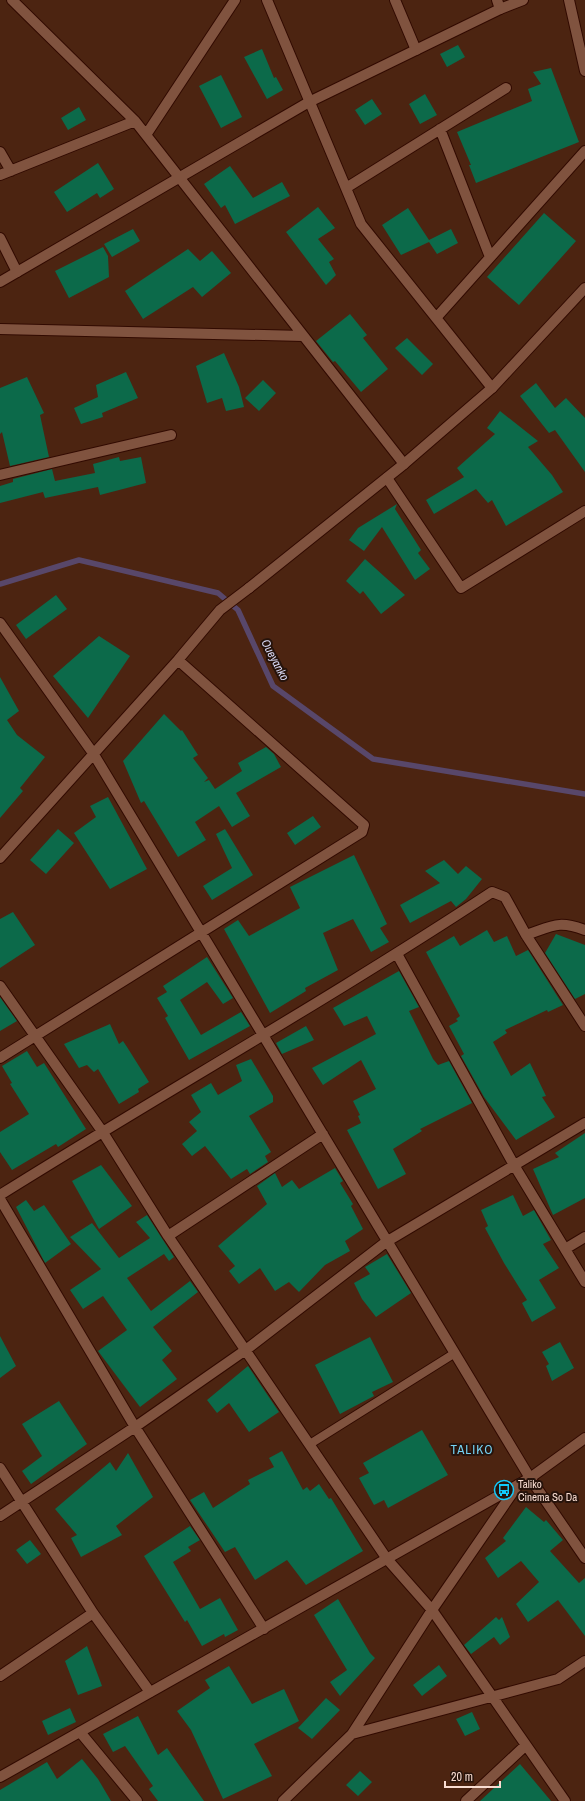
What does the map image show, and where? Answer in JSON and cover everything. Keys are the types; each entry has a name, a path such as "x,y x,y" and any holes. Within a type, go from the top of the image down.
{"street":[{"path":"12,0 135,120 404,464"},
{"path":"146,135 235,0"},
{"path":"267,0 361,224 492,388"},
{"path":"394,0 416,50"},
{"path":"0,282 309,102 416,50 499,4 523,0"},
{"path":"569,0 585,71"},
{"path":"346,188 506,88"},
{"path":"0,175 135,120"},
{"path":"440,129 490,257"},
{"path":"0,152 11,171"},
{"path":"436,318 585,152"},
{"path":"0,238 18,272"},
{"path":"0,858 178,660 220,610 387,478 492,388 585,288"},
{"path":"0,329 303,336"},
{"path":"0,475 171,436"},
{"path":"387,478 461,588 585,511"},
{"path":"0,623 93,753 323,1134 386,1242 530,1478 585,1558"},
{"path":"0,1058 362,832 364,825 178,660"},
{"path":"0,1195 102,1131 263,1036 397,954 492,892 505,897 526,935 585,1026"},
{"path":"526,935 558,924 568,924 585,930"},
{"path":"397,954 514,1165 585,1282"},
{"path":"0,986 102,1131 168,1236 247,1349 387,1559 432,1610 565,1801"},
{"path":"0,1516 135,1427 247,1349 386,1242 585,1123"},
{"path":"168,1236 323,1134"},
{"path":"0,1199 135,1427 264,1628"},
{"path":"565,1249 585,1237"},
{"path":"0,1777 518,1485 585,1438"},
{"path":"0,1468 93,1613 150,1692"},
{"path":"283,1801 352,1734 432,1610 518,1485"},
{"path":"0,1676 93,1613"},
{"path":"352,1734 558,1678 585,1661"},
{"path":"80,1732 137,1801"},
{"path":"466,1801 526,1745"}],"lane":[{"path":"310,1444 455,1354"}],"building":[{"path":"458,45 465,57 447,67 440,54"},
{"path":"262,49 274,78 276,77 283,90 267,99 244,57"},
{"path":"551,68 579,142 476,183 469,165 471,165 457,132 532,101 528,89 541,84 533,72"},
{"path":"221,75 242,117 221,128 199,86"},
{"path":"425,94 437,115 420,124 409,104"},
{"path":"372,99 382,114 365,125 355,110"},
{"path":"79,107 86,120 68,130 61,118"},
{"path":"98,163 114,189 100,198 97,193 67,212 54,192"},
{"path":"230,166 253,198 282,182 290,196 235,224 225,205 221,208 204,184"},
{"path":"318,207 335,228 318,239 334,259 329,262 336,275 326,285 286,232"},
{"path":"408,208 429,240 451,229 458,243 437,254 429,242 401,255 382,225"},
{"path":"544,213 576,241 519,305 487,277"},
{"path":"133,229 140,241 112,257 104,244"},
{"path":"103,247 108,256 109,277 69,298 55,271"},
{"path":"188,249 200,261 212,251 231,273 202,297 193,287 143,319 125,291"},
{"path":"350,314 367,335 363,338 388,369 361,392 316,341"},
{"path":"407,338 433,364 422,375 395,348"},
{"path":"224,353 239,387 244,407 226,411 222,398 207,403 196,366"},
{"path":"126,372 138,398 102,413 103,417 81,424 74,408 98,397 96,385"},
{"path":"27,377 44,413 40,415 49,457 10,466 2,432 0,434 0,388"},
{"path":"263,380 276,393 259,411 245,398"},
{"path":"536,383 555,408 566,398 585,418 585,472 555,430 549,433 520,396"},
{"path":"500,411 538,441 528,447 552,475 563,492 506,526 492,500 488,503 476,489 434,514 426,500 464,477 457,468 495,434 487,428"},
{"path":"119,457 120,461 141,457 146,483 100,495 98,487 45,498 43,492 0,503 0,486 13,482 13,479 52,469 55,481 95,473 93,464"},
{"path":"397,504 395,509 421,550 418,553 430,569 415,580 382,527 364,551 349,540 358,528"},
{"path":"365,559 405,595 381,614 363,591 360,594 346,581"},
{"path":"56,595 67,609 26,639 16,625"},
{"path":"99,636 130,656 88,718 53,676"},
{"path":"0,677 19,711 7,720 17,735 45,757 20,788 23,791 0,818"},
{"path":"164,714 181,731 182,730 198,755 193,758 208,778 204,782 209,780 215,789 242,771 238,763 266,747 274,754 281,767 236,793 250,816 232,827 219,806 195,822 206,840 178,857 144,801 141,803 123,761"},
{"path":"108,797 147,869 110,889 74,833 96,817 90,806"},
{"path":"313,816 321,827 295,845 287,833"},
{"path":"58,829 74,843 46,874 30,860"},
{"path":"225,829 253,875 212,900 203,886 232,868 216,834"},
{"path":"354,855 387,924 380,928 389,942 371,952 353,919 323,933 338,970 305,988 306,991 270,1013 224,929 238,920 249,936 300,908 290,887"},
{"path":"444,860 458,874 466,866 482,879 466,899 456,907 451,901 410,923 400,905 440,883 425,871"},
{"path":"13,912 35,945 0,968 0,919"},
{"path":"487,930 494,942 507,936 516,956 528,950 563,1005 548,1012 547,1010 505,1030 507,1033 493,1042 511,1076 530,1063 546,1096 542,1097 555,1117 516,1140 484,1097 461,1056 464,1054 449,1026 458,1021 456,1019 460,1016 426,952 454,936 460,946"},
{"path":"556,934 585,945 585,994 575,999 545,953"},
{"path":"207,957 233,998 223,1004 207,982 180,1000 201,1035 241,1012 250,1026 189,1060 165,1018 168,1016 157,998 167,992 163,986"},
{"path":"399,971 419,1007 409,1011 433,1059 438,1065 449,1061 472,1103 420,1129 422,1131 393,1149 406,1174 378,1189 347,1130 361,1123 358,1116 360,1115 353,1101 376,1089 361,1060 323,1085 312,1068 376,1034 367,1016 344,1026 333,1008"},
{"path":"0,997 17,1021 0,1031"},
{"path":"110,1024 119,1044 123,1041 149,1082 138,1089 139,1092 119,1104 98,1069 94,1072 87,1065 79,1068 64,1044"},
{"path":"306,1026 314,1040 282,1054 276,1043"},
{"path":"27,1051 37,1067 44,1063 86,1129 58,1147 56,1144 12,1170 0,1152 0,1132 29,1114 10,1084 12,1083 2,1066"},
{"path":"251,1059 273,1096 273,1102 249,1116 271,1152 265,1156 268,1162 250,1174 247,1169 231,1179 205,1146 192,1156 182,1144 197,1131 189,1122 201,1112 191,1095 211,1083 218,1095 242,1081 236,1065"},
{"path":"585,1133 585,1198 553,1215 533,1169 559,1157 555,1153"},
{"path":"101,1165 132,1206 99,1229 72,1181"},
{"path":"335,1168 343,1181 340,1183 353,1204 351,1206 363,1229 345,1241 350,1251 325,1265 299,1292 289,1282 275,1291 260,1268 239,1284 229,1271 235,1266 218,1246 267,1204 257,1186 275,1173 282,1187 292,1180 299,1189"},
{"path":"513,1195 523,1216 534,1210 551,1240 543,1244 559,1268 539,1280 556,1308 532,1322 522,1303 527,1300 504,1263 485,1228 488,1226 481,1210"},
{"path":"26,1200 34,1211 44,1205 71,1244 45,1263 16,1207"},
{"path":"147,1215 174,1257 169,1261 164,1254 127,1278 151,1311 190,1281 198,1292 153,1327 172,1351 162,1360 177,1379 140,1407 98,1351 127,1330 103,1296 83,1309 70,1290 101,1269 70,1237 92,1223 119,1258 150,1238 136,1222"},
{"path":"387,1254 411,1293 376,1317 362,1299 354,1283 370,1274 365,1267"},
{"path":"0,1336 16,1366 0,1378"},
{"path":"370,1337 393,1382 372,1392 374,1396 340,1414 315,1365"},
{"path":"560,1342 574,1368 552,1381 546,1366 549,1364 542,1352"},
{"path":"248,1366 279,1412 249,1432 229,1403 217,1413 207,1400"},
{"path":"59,1401 87,1444 31,1484 22,1471 42,1456 22,1424"},
{"path":"422,1430 448,1475 388,1508 384,1500 374,1505 359,1478 369,1473 363,1463"},
{"path":"282,1451 303,1490 307,1487 310,1491 319,1484 329,1499 331,1498 363,1551 306,1585 287,1560 255,1580 235,1547 225,1552 190,1500 204,1492 213,1508 250,1484 248,1480 274,1467 269,1458"},
{"path":"128,1453 153,1497 116,1526 122,1535 81,1557 71,1538 77,1535 55,1509 110,1462 116,1471"},
{"path":"526,1507 544,1522 546,1520 563,1540 550,1551 579,1583 585,1578 585,1636 558,1600 528,1622 516,1604 539,1582 521,1561 498,1578 485,1558 506,1541 503,1538"},
{"path":"190,1526 200,1540 188,1547 191,1551 173,1562 200,1609 220,1598 238,1630 225,1637 224,1634 202,1646 187,1620 185,1622 144,1556"},
{"path":"30,1540 41,1554 27,1564 16,1550"},
{"path":"338,1599 370,1653 375,1658 340,1696 330,1682 347,1670 314,1615"},
{"path":"496,1617 499,1620 502,1617 510,1637 500,1645 494,1637 471,1654 464,1645"},
{"path":"87,1646 102,1686 78,1695 65,1661"},
{"path":"439,1665 447,1676 422,1696 413,1685"},
{"path":"229,1666 252,1704 284,1689 299,1721 254,1744 272,1776 223,1799 191,1730 177,1711 210,1688 205,1680"},
{"path":"326,1698 340,1710 312,1739 298,1728"},
{"path":"70,1708 76,1722 48,1735 42,1721"},
{"path":"472,1712 480,1729 465,1736 456,1719"},
{"path":"138,1716 158,1755 167,1748 204,1801 158,1801 149,1789 153,1786 125,1746 113,1752 103,1734"},
{"path":"82,1759 98,1779 111,1801 0,1801 0,1790 47,1762 57,1779"},
{"path":"520,1764 551,1801 480,1801"},
{"path":"360,1771 372,1782 358,1796 346,1785"}],"waterway":[{"name":"Oueyanko","path":"0,584 79,560 218,593 238,610 273,686 373,759 585,794"}],"place":[{"name":"Taliko Cinema So Da","path":"504,1490"}],"district":[{"name":"TALIKO","path":"472,1449"}]}
